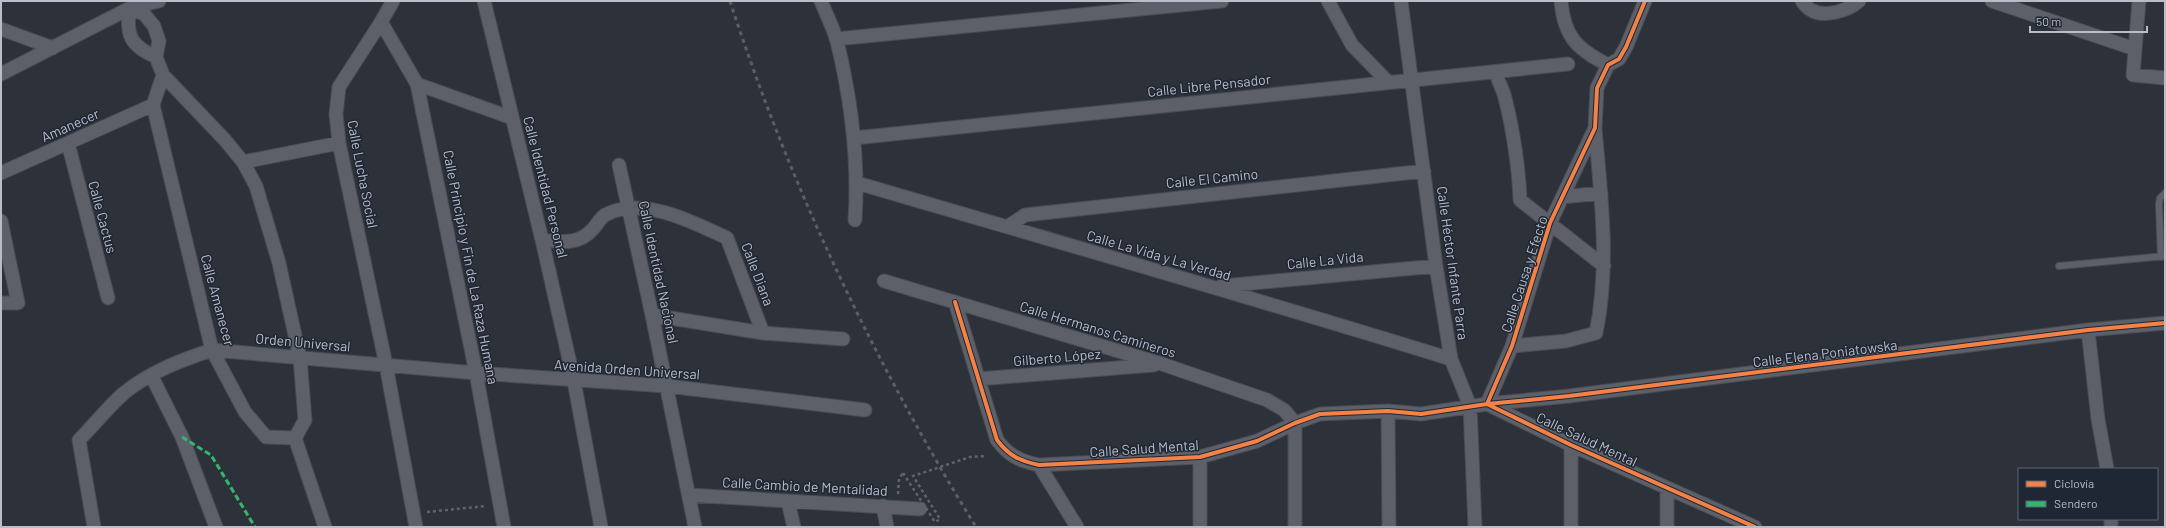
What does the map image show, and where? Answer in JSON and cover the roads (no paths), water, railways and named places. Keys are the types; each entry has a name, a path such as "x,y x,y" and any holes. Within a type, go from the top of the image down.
{"street":[{"path":"1,74 53,48 128,4 159,1"},
{"name":"Calle Lucha Social","path":"393,1 339,87 336,114 338,143 386,365 416,527"},
{"name":"Calle Identidad Personal","path":"484,1 542,240 574,381 601,527"},
{"path":"821,1 836,39 854,138 857,183 855,220"},
{"path":"836,39 1222,1"},
{"path":"1328,1 1352,45 1388,82"},
{"name":"Calle Héctor Infante Parra","path":"1401,1 1413,80 1436,266 1451,358 1470,406 1475,527"},
{"path":"1561,1 1563,20 1573,41 1594,58 1608,65"},
{"name":"Calle Causa y Efecto","path":"1487,404 1512,346 1550,223 1595,128 1598,88 1608,65 1619,59 1626,47 1645,1"},
{"path":"1802,1 1811,10 1822,13 1835,13 1859,1"},
{"path":"1992,1 2135,49"},
{"path":"2139,1 2133,75 2165,78"},
{"path":"128,4 144,14 154,26 159,41 156,57 163,74 225,140 243,162 256,186 279,263 300,358 305,420 295,438 325,527"},
{"path":"128,4 127,24 131,39 141,51 156,57"},
{"name":"Calle Principio y Fin de La Raza Humana","path":"381,22 416,84 476,373 504,527"},
{"path":"1,29 53,48"},
{"name":"Calle Libre Pensador","path":"854,138 1568,64"},
{"path":"1496,72 1498,82 1505,97 1519,184 1520,200 1604,266"},
{"path":"153,105 163,74"},
{"path":"416,84 512,118"},
{"name":"Amanecer","path":"1,173 153,105"},
{"name":"Calle Amanecer","path":"153,105 212,350 245,412 266,437 295,438"},
{"path":"1512,346 1566,341 1596,333 1600,310 1604,266 1601,192 1595,128"},
{"path":"243,162 338,143"},
{"name":"Calle Cactus","path":"68,144 108,298"},
{"name":"Calle Identidad Nacional","path":"619,165 667,386 695,527"},
{"name":"Calle El Camino","path":"1007,227 1025,215 1424,172"},
{"name":"Calle La Vida y La Verdad","path":"857,183 1216,287 1451,358"},
{"path":"1562,197 1601,192"},
{"name":"Calle Diana","path":"542,240 568,242 582,239 593,229 604,215 628,207 677,215 727,238 763,333"},
{"path":"1,222 18,303 1,303"},
{"name":"Calle La Vida","path":"1216,287 1436,266"},
{"name":"Calle Hermanos Camineros","path":"884,281 1162,364 1267,400 1284,410 1295,423"},
{"path":"955,302 978,379"},
{"path":"652,315 763,333 843,339"},
{"name":"Calle Elena Poniatowska","path":"1487,404 1569,396 2088,330 2165,323"},
{"path":"2088,330 2098,419 2107,468"},
{"name":"Orden Universal","path":"94,527 79,440 124,394 151,375 174,364 212,350 386,365"},
{"name":"Gilberto López","path":"978,379 1162,364"},
{"name":"Avenida Orden Universal","path":"386,365 574,381 667,386 865,410"},
{"path":"151,375 182,437 216,527"},
{"name":"Calle Salud Mental","path":"978,379 998,440 1007,452 1021,461 1039,465 1200,457 1257,441 1295,423 1320,414 1388,411 1421,414 1487,404 1570,445 1755,527"},
{"path":"1388,411 1389,527"},
{"path":"1295,423 1295,527"},
{"path":"1570,445 1572,527"},
{"path":"1200,457 1200,527"},
{"path":"1039,465 1077,527"},
{"path":"1667,488 1667,527"},
{"name":"Calle Cambio de Mentalidad","path":"689,495 920,509"},
{"path":"788,502 794,527"},
{"path":"883,506 887,527"}],"lane":[{"path":"2059,266 2163,257 2159,204 2160,198 2165,193"}],"railway":[{"path":"730,1 779,138 837,272 903,401 976,527"}]}
